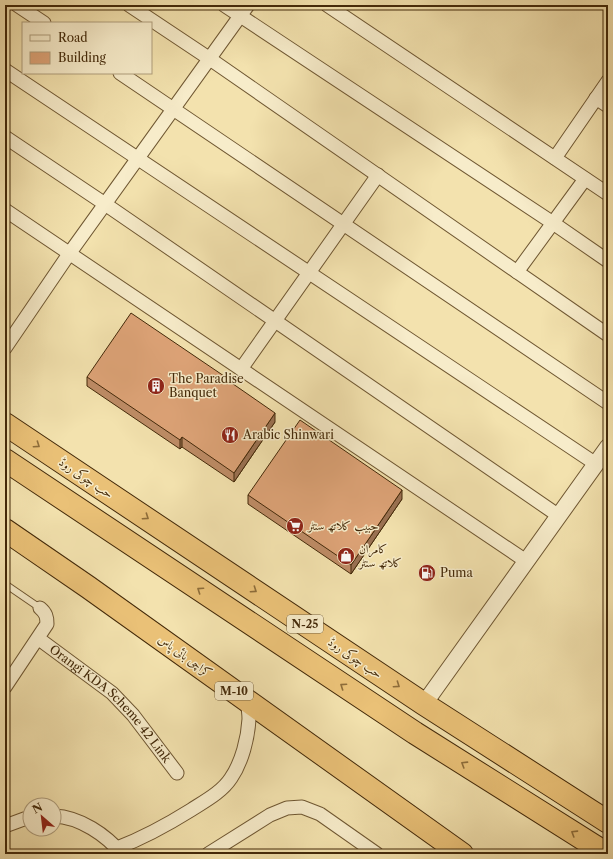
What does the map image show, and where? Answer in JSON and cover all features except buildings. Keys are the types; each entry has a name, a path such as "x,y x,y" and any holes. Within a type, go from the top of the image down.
{"highway":[{"name":"حب چوکی روڈ","path":"5,424 424,704 608,822"},
{"path":"5,460 415,733 607,854"},
{"name":"کراچی بائی پاس","path":"5,530 462,854"}],"street":[{"path":"17,5 42,22"},
{"path":"130,5 608,335"},
{"path":"224,5 554,223 608,261"},
{"path":"5,348 105,204 248,5"},
{"path":"327,5 608,194"},
{"path":"5,70 596,464"},
{"path":"122,74 608,403"},
{"path":"555,158 608,81"},
{"path":"596,98 608,106"},
{"path":"5,137 275,320 559,516"},
{"path":"241,369 308,272 378,176"},
{"path":"517,272 585,179"},
{"path":"5,210 526,561"},
{"path":"424,704 608,447"},
{"path":"5,688 39,639 47,624 45,612 40,608"},
{"name":"Orangi KDA Scheme 42 Link","path":"39,639 112,693 133,715 177,773"},
{"path":"62,818 88,826 120,851 203,803 222,789 238,766 244,746 249,719 247,701"},
{"path":"208,854 270,815 287,808 302,807 320,814 377,854"},
{"path":"5,826 22,820"}],"lane":[{"path":"5,584 40,608"}],"place":[{"name":"The Paradise Banquet","path":"156,386"},
{"name":"Arabic Shinwari","path":"230,435"},
{"name":"حبیب کلاتھ سنٹر","path":"295,526"},
{"name":"کامران کلاتھ سنٹر","path":"346,556"},
{"name":"Puma","path":"427,573"}]}
